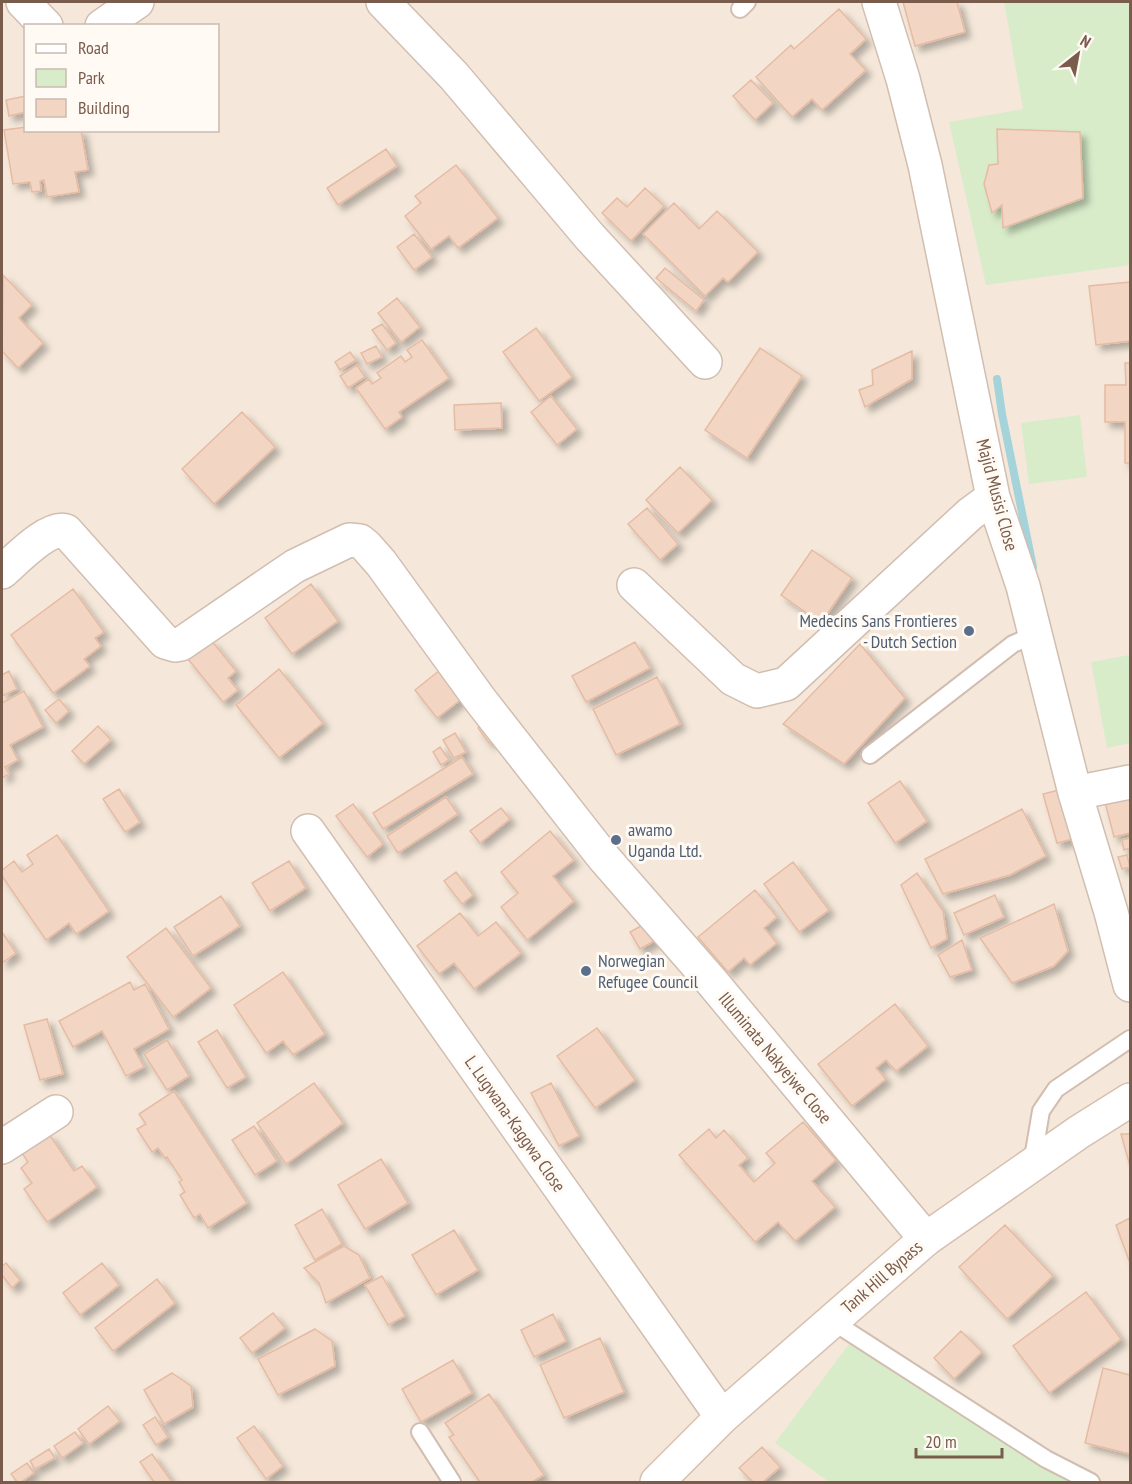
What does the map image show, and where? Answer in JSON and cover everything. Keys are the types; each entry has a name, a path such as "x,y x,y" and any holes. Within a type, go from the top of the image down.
{"street":[{"path":"23,2 44,24"},
{"path":"105,24 137,2"},
{"path":"383,2 454,76 590,237 705,362"},
{"name":"Majid Musisi Close","path":"879,2 903,79 925,165 993,497 1023,586 1075,794 1131,985"},
{"path":"634,585 733,679 757,691 786,684 970,514 993,497"},
{"name":"Illuminata Nakyejwe Close","path":"2,572 49,532 60,529 66,531 165,642 174,645 181,644 295,566 349,540 360,541 381,563 481,701 604,858 712,982 926,1239"},
{"path":"1075,794 1131,782"},
{"name":"L. Lugwana-Kaggwa Close","path":"308,831 722,1417"},
{"name":"Tank Hill Bypass","path":"657,1482 722,1417 926,1239 1121,1104 1131,1100"},
{"path":"2,1147 56,1112"}],"lane":[{"path":"870,755 1013,644 1034,635"},
{"path":"1032,1165 1041,1111 1056,1089 1131,1039"},
{"path":"832,1321 1046,1459 1091,1482"},
{"path":"420,1432 453,1482"}],"shaded area":[{"path":"2,2 1130,2 1130,1482 2,1482"}],"green space":[{"path":"1004,2 1130,2 1130,265 986,285 949,122 1023,109"},
{"path":"1080,415 1087,477 1029,484 1021,423"},
{"path":"1129,655 1130,743 1107,748 1091,662"},
{"path":"855,1336 1095,1482 829,1482 775,1443"}],"building":[{"path":"903,2 957,2 965,32 915,46"},
{"path":"839,9 866,39 850,54 866,70 822,110 812,99 792,117 756,77 791,45 794,49"},
{"path":"751,80 773,103 755,120 733,96"},
{"path":"24,96 24,112 9,116 6,100"},
{"path":"24,127 24,132 81,132 88,170 75,172 79,192 47,197 44,180 40,181 41,191 32,192 30,182 13,184 4,130"},
{"path":"997,129 1080,132 1083,198 1003,228 1002,205 992,213 984,184 989,165 998,164"},
{"path":"386,149 397,166 338,205 327,188"},
{"path":"456,165 498,218 458,248 449,236 431,249 405,216 421,203 415,196"},
{"path":"645,188 664,206 631,241 602,213 617,198 627,207"},
{"path":"674,203 699,229 717,211 758,252 728,282 723,278 705,296 643,234"},
{"path":"414,234 432,257 414,270 397,247"},
{"path":"665,268 704,300 696,311 656,278"},
{"path":"3,275 32,305 19,318 43,343 18,368 2,351"},
{"path":"1130,282 1130,341 1096,345 1089,286"},
{"path":"397,298 420,327 401,342 378,313"},
{"path":"382,324 396,343 387,350 372,330"},
{"path":"536,328 572,377 539,401 503,352"},
{"path":"422,340 449,378 399,412 402,417 385,429 356,388 369,379 372,384 381,378 377,373 401,356 405,362 412,357 407,350"},
{"path":"376,346 382,357 367,364 361,353"},
{"path":"760,348 802,376 747,458 705,430"},
{"path":"912,351 912,379 865,407 859,390 873,385 872,370"},
{"path":"350,352 356,360 340,370 335,362"},
{"path":"1125,363 1130,363 1130,463 1125,463 1125,422 1105,422 1105,385 1126,385"},
{"path":"357,365 365,377 348,388 340,376"},
{"path":"551,396 577,429 557,445 531,412"},
{"path":"501,403 502,428 455,430 454,405"},
{"path":"242,412 275,447 214,504 182,469"},
{"path":"680,467 712,500 678,533 646,500"},
{"path":"647,508 678,544 660,560 628,524"},
{"path":"812,550 852,578 821,623 781,595"},
{"path":"311,584 338,621 292,654 265,618"},
{"path":"73,589 104,632 95,638 101,646 84,659 90,666 53,693 11,635"},
{"path":"211,640 236,671 228,678 238,690 223,702 188,659"},
{"path":"635,642 650,668 586,702 572,676"},
{"path":"860,644 905,698 844,764 783,724"},
{"path":"279,669 323,723 279,758 236,705"},
{"path":"440,670 463,698 437,718 415,690"},
{"path":"9,671 17,689 2,696 2,675"},
{"path":"657,677 680,724 616,755 593,709"},
{"path":"24,691 43,727 10,745 18,760 5,767 9,774 2,778 2,703"},
{"path":"59,699 69,711 56,723 45,710"},
{"path":"491,718 503,734 489,743 478,728"},
{"path":"98,726 111,740 84,764 72,751"},
{"path":"455,733 466,752 454,758 443,740"},
{"path":"440,747 449,760 441,765 433,752"},
{"path":"462,757 473,774 383,829 373,813"},
{"path":"900,781 927,821 895,843 868,803"},
{"path":"119,789 140,822 125,832 103,799"},
{"path":"1063,789 1077,838 1057,843 1043,794"},
{"path":"1128,792 1130,833 1114,837 1104,798"},
{"path":"446,797 458,814 398,853 387,836"},
{"path":"353,804 383,844 367,857 336,816"},
{"path":"501,808 510,819 480,843 470,831"},
{"path":"1022,809 1046,856 1010,875 943,894 925,859"},
{"path":"550,831 574,860 553,876 574,901 527,940 501,907 518,893 501,872"},
{"path":"57,835 109,911 76,934 69,923 46,940 2,876 2,870 14,861 22,872 33,864 27,855"},
{"path":"1130,838 1130,848 1124,850 1122,840"},
{"path":"1127,855 1130,867 1122,869 1118,857"},
{"path":"289,861 306,888 270,911 252,883"},
{"path":"793,862 829,910 799,932 764,884"},
{"path":"456,872 473,895 462,904 444,881"},
{"path":"917,873 943,911 947,939 931,948 901,885"},
{"path":"755,890 777,917 764,928 777,943 750,965 744,958 728,972 698,937"},
{"path":"995,895 1004,917 964,935 954,913"},
{"path":"221,896 240,926 193,956 174,927"},
{"path":"1054,904 1068,951 1054,966 1012,983 980,938"},
{"path":"460,913 478,936 496,922 521,953 474,989 454,963 439,974 417,946"},
{"path":"646,923 656,940 640,949 630,932"},
{"path":"166,928 211,988 173,1017 127,957"},
{"path":"2,932 16,953 2,963"},
{"path":"962,940 972,970 950,977 938,955"},
{"path":"283,972 325,1034 293,1055 283,1041 266,1053 234,1005"},
{"path":"130,982 134,990 145,984 169,1029 134,1049 144,1067 126,1076 102,1031 73,1047 59,1021"},
{"path":"895,1004 928,1046 896,1071 886,1060 876,1068 886,1079 852,1106 818,1064"},
{"path":"47,1019 63,1074 40,1080 24,1025"},
{"path":"597,1028 635,1080 595,1108 557,1056"},
{"path":"217,1030 246,1077 227,1088 198,1042"},
{"path":"167,1040 189,1076 167,1090 144,1054"},
{"path":"314,1083 343,1123 286,1164 257,1123"},
{"path":"551,1083 579,1136 559,1146 531,1093"},
{"path":"174,1091 247,1203 208,1228 200,1214 194,1218 180,1195 185,1192 179,1182 182,1180 167,1157 165,1158 158,1148 152,1152 137,1129 146,1124 139,1114"},
{"path":"803,1122 836,1160 812,1181 835,1207 795,1241 778,1222 755,1242 679,1155 709,1129 716,1138 724,1130 748,1158 739,1165 754,1182 775,1163 766,1153"},
{"path":"254,1126 277,1161 255,1175 232,1140"},
{"path":"49,1134 74,1171 82,1166 97,1187 47,1222 24,1189 32,1183 21,1168 28,1162 22,1153"},
{"path":"1121,1134 1130,1134 1130,1166"},
{"path":"381,1159 408,1203 365,1229 338,1185"},
{"path":"322,1209 342,1244 315,1260 295,1225"},
{"path":"1130,1218 1130,1263 1116,1225"},
{"path":"1005,1225 1053,1276 1007,1319 959,1267"},
{"path":"454,1230 478,1270 436,1295 412,1255"},
{"path":"344,1246 359,1255 370,1278 326,1303 319,1283 304,1268"},
{"path":"6,1263 20,1280 12,1288 2,1275 2,1266"},
{"path":"102,1263 119,1285 80,1315 63,1293"},
{"path":"382,1276 405,1316 388,1325 365,1285"},
{"path":"157,1279 175,1303 113,1351 95,1328"},
{"path":"1086,1292 1121,1339 1049,1393 1013,1346"},
{"path":"273,1313 285,1328 252,1353 240,1338"},
{"path":"553,1314 566,1341 534,1357 521,1330"},
{"path":"315,1329 332,1341 335,1366 278,1395 258,1359"},
{"path":"961,1331 982,1352 954,1379 934,1358"},
{"path":"600,1338 624,1392 564,1418 540,1365"},
{"path":"453,1360 472,1393 421,1422 402,1389"},
{"path":"1103,1368 1130,1375 1130,1454 1085,1443"},
{"path":"172,1373 191,1386 193,1407 164,1424 144,1390"},
{"path":"489,1394 544,1475 532,1482 480,1482 449,1437 454,1435 445,1423"},
{"path":"108,1406 120,1421 89,1444 78,1429"},
{"path":"155,1417 168,1437 156,1445 143,1425"},
{"path":"254,1426 283,1466 266,1479 237,1438"},
{"path":"75,1432 83,1443 62,1458 54,1446"},
{"path":"762,1447 780,1467 763,1482 753,1482 739,1468"},
{"path":"49,1449 55,1458 35,1469 30,1461"},
{"path":"152,1454 172,1482 154,1482 140,1462"},
{"path":"27,1463 34,1473 21,1482 17,1482 11,1474"}],"waterway":[{"path":"997,379 1033,567"}],"place":[{"name":"Medecins Sans Frontieres - Dutch Section","path":"969,631"},
{"name":"awamo Uganda Ltd.","path":"616,840"},
{"name":"Norwegian Refugee Council","path":"586,971"}]}
